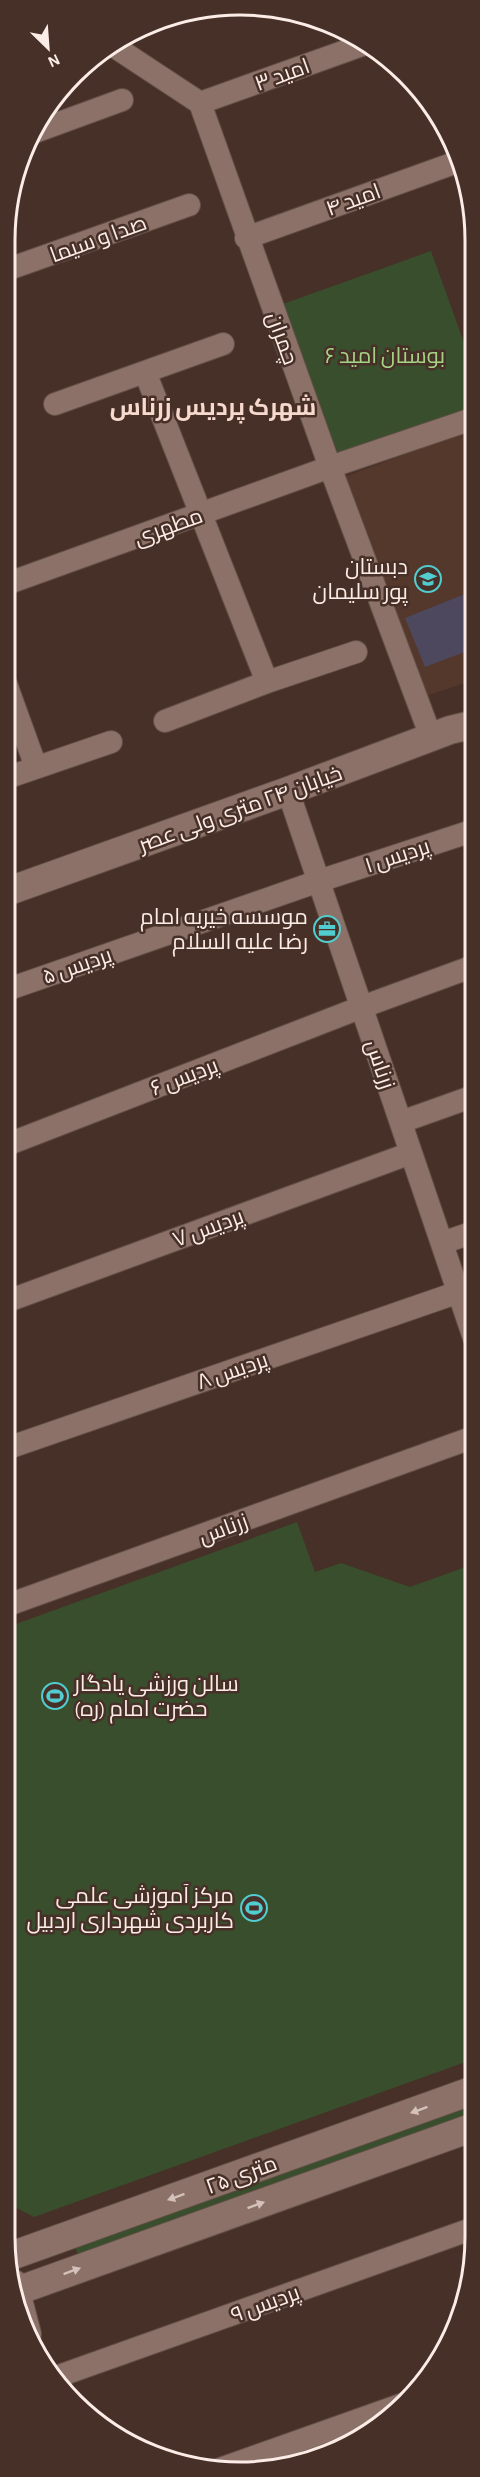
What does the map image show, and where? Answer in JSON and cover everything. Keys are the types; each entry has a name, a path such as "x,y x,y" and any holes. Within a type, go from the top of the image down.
{"street":[{"name":"امید ۳","path":"200,103 356,47"},
{"path":"120,50 200,103"},
{"path":"44,128 122,99"},
{"name":"چمران","path":"200,103 246,238 431,737"},
{"name":"امید ۴","path":"246,238 452,164"},
{"name":"صدا و سیما","path":"15,267 189,205"},
{"path":"56,404 223,344"},
{"path":"146,372 267,682"},
{"name":"مطهری","path":"15,581 330,467 465,421"},
{"path":"165,721 267,682 356,652"},
{"path":"15,709 36,767"},
{"name":"خیابان ۲۴ متری ولی عصر","path":"15,889 431,737 465,727"},
{"path":"15,775 111,742"},
{"name":"زرناس","path":"288,791 442,1243 465,1301"},
{"name":"پردیس ۱","path":"319,881 465,833"},
{"name":"پردیس ۵","path":"15,987 319,881"},
{"name":"پردیس ۶","path":"15,1141 465,969"},
{"path":"401,1122 465,1099"},
{"name":"پردیس ۷","path":"15,1298 411,1153"},
{"path":"442,1243 465,1235"},
{"name":"پردیس ۸","path":"15,1446 465,1304"},
{"name":"زرناس","path":"15,1602 465,1440"},
{"name":"۲۵ متری","path":"15,2254 465,2093"},
{"name":"۲۵ متری","path":"20,2285 465,2130"},
{"name":"پردیس ۹","path":"63,2376 465,2231"},
{"path":"240,2462 382,2411"}],"shaded area":[{"name":"دبستان پور سلیمان","path":"465,432 465,683 425,696 344,477"}],"green space":[{"name":"بوستان امید ۶","path":"431,251 465,345 465,415 340,458 280,305"},
{"name":"مرکز آموزشی علمی کاربردی شهرداری اردبیل","path":"297,1522 315,1572 341,1563 410,1587 465,1567 465,2062 34,2217 15,2207 15,1624"},
{"path":"465,2106 465,2119 79,2258 75,2247"}],"building":[{"path":"465,594 465,652 425,667 405,618"}],"place":[{"name":"دبستان پور سلیمان","path":"428,579"},
{"name":"موسسه خیریه امام رضا علیه السلام","path":"327,929"},
{"name":"سالن ورزشی یادگار حضرت امام (ره)","path":"55,1696"},
{"name":"مرکز آموزشی علمی کاربردی شهرداری اردبیل","path":"254,1908"}],"district":[{"name":"شهرک پردیس زرناس","path":"213,407"}]}
